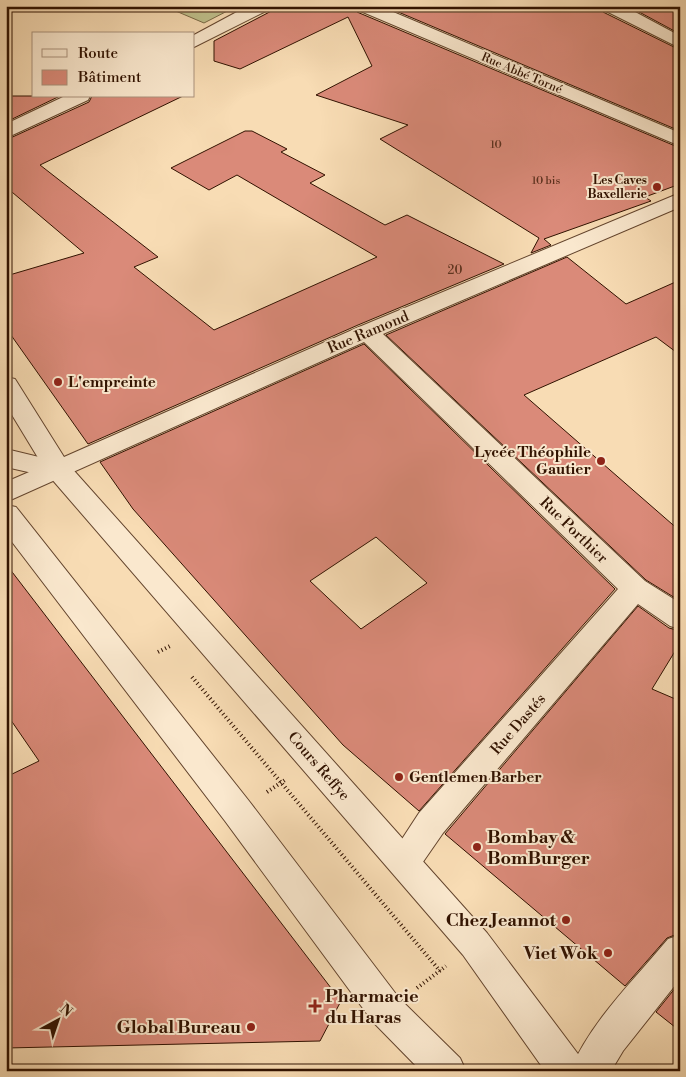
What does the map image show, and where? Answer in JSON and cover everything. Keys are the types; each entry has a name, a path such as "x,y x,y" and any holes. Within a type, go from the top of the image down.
{"street":[{"path":"195,41 262,6"},
{"name":"Rue Abbé Torné","path":"364,6 680,140"},
{"path":"610,6 680,43"},
{"path":"6,132 77,98"},
{"name":"Rue Ramond","path":"6,493 367,332 680,199"},
{"name":"Rue Porthier","path":"367,332 635,588 680,618"},
{"name":"Cours Reffye","path":"6,385 59,470 476,944 568,1071"},
{"path":"6,458 59,470"},
{"path":"6,514 237,810 386,1010 447,1071"},
{"name":"Rue Dastés","path":"404,862 431,822 635,588"},
{"path":"589,1071 610,1038 680,951"}],"path":[{"path":"126,668 199,629"},
{"path":"161,640 174,655"},
{"path":"186,670 280,784 440,971"},
{"path":"237,810 315,761"},
{"path":"408,994 476,944"}],"green space":[{"path":"164,6 237,6 204,23"}],"building":[{"path":"281,6 353,6 357,12 680,148 680,184 645,197 651,201 544,239 551,245 531,253 539,238 380,139 408,125 316,95 372,66 348,17 240,69 214,61 214,41"},
{"path":"384,6 599,6 603,12 680,50 680,131"},
{"path":"628,6 680,6 680,34"},
{"path":"6,96 56,98 6,122"},
{"path":"91,98 179,98 40,165 158,257 134,267 214,330 377,257 237,175 209,190 171,168 245,131 252,131 287,149 281,152 325,175 310,183 385,225 407,215 504,264 358,325 88,444 6,328 6,276 84,253 6,187 6,140 89,102"},
{"name":"Lycée Théophile Gautier","path":"567,257 626,304 680,280 680,355 656,337 524,395 680,531 680,601 646,580 386,335"},
{"path":"364,344 615,589 419,811 343,745 133,509 100,462","holes":["376,537 427,583 361,629 310,581"]},
{"path":"6,564 341,1001 320,1041 6,1048 6,777 39,761 6,713"},
{"path":"638,606 669,628 680,631 680,643 652,689 680,701 680,933 667,938 625,986 445,834"},
{"path":"680,982 680,1031 656,1012"}],"place":[{"name":"Les Caves Baxellerie","path":"657,187"},
{"name":"L'empreinte","path":"58,382"},
{"name":"Lycée Théophile Gautier","path":"601,461"},
{"name":"Gentlemen Barber","path":"399,777"},
{"name":"Bombay & BomBurger","path":"477,847"},
{"name":"Chez Jeannot","path":"566,920"},
{"name":"Viet Wok","path":"608,953"},
{"name":"Pharmacie du Haras","path":"315,1006"},
{"name":"Global Bureau","path":"251,1027"}]}
